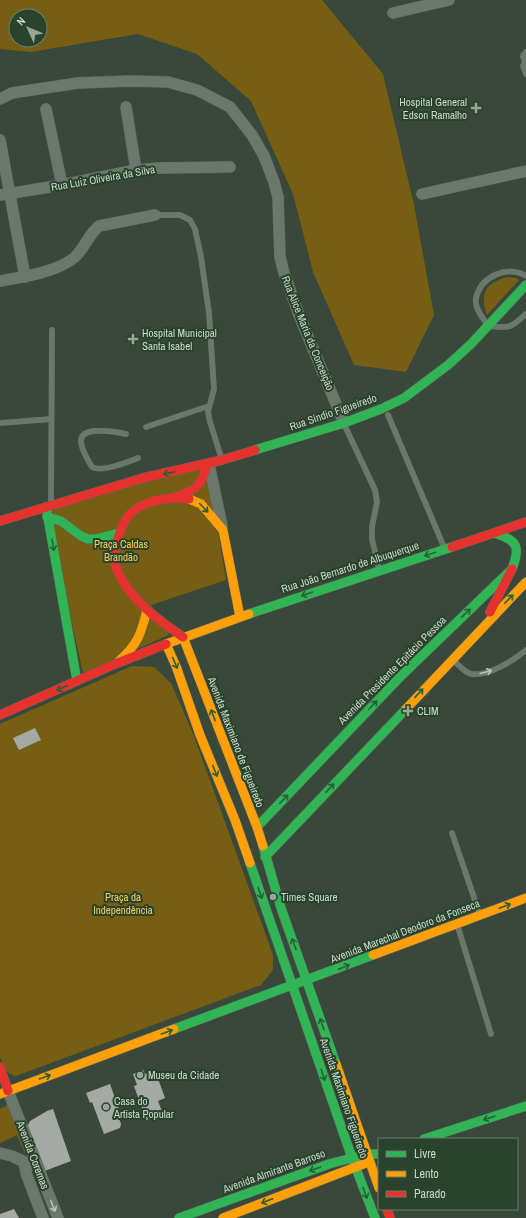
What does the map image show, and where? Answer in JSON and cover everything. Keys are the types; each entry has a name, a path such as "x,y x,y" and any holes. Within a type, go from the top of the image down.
{"main road":[{"name":"Rua Síndio Figueiredo","path":"208,464 387,411 448,365 471,344 526,285"},
{"path":"0,521 49,506 142,482 153,476 208,464 204,478 199,485 192,491 172,498"},
{"path":"153,476 161,492 172,498 194,500 204,506 223,530 240,617"},
{"path":"161,492 145,500 129,515 119,534 114,558 116,569 122,581 147,610 165,625 183,637"},
{"path":"49,506 48,517 77,681"},
{"path":"48,517 61,521 81,536 88,539 96,539 119,534"},
{"name":"Rua João Bernardo de Albuquerque","path":"183,637 379,570 526,522"},
{"path":"482,628 517,556 516,546 508,537 494,533"},
{"name":"Avenida Presidente Epitácio Pessoa","path":"257,827 401,676 512,569"},
{"path":"307,980 281,908 265,856 526,582"},
{"path":"115,664 136,644 142,632 147,610"},
{"path":"0,715 115,664 183,637"},
{"name":"Avenida Maximiano de Figueiredo","path":"183,637 257,827 265,856"},
{"path":"0,1067 2,1094 292,985 235,820 200,735 176,666 166,644"},
{"name":"Avenida Marechal Deodoro da Fonseca","path":"292,985 526,898"},
{"name":"Avenida Maximiano Figueiredo","path":"307,980 378,1185"},
{"name":"Avenida Maximiano Figueiredo","path":"292,985 352,1158 375,1218"},
{"path":"427,1138 526,1106"},
{"name":"Avenida Almirante Barroso","path":"222,1218 356,1168 368,1158 378,1154"},
{"name":"Avenida Almirante Barroso","path":"179,1218 329,1164 352,1158 368,1158"}],"street":[{"path":"392,13 448,0"},
{"name":"Rua Alice Maria da Conceição","path":"0,99 12,93 78,83 130,81 160,82 181,85 197,90 230,107 252,135 264,156 274,182 278,197 280,257 284,274 344,423"},
{"path":"126,107 136,170"},
{"path":"46,109 62,185"},
{"path":"0,140 5,194 25,277"},
{"name":"Rua Luiz Oliveira da Silva","path":"5,194 62,185 136,170 159,168 230,167"},
{"path":"422,194 526,171"},
{"path":"0,281 25,277 51,269 68,261 76,256 99,226 155,215"},
{"path":"208,464 223,530"},
{"name":"Avenida Coremas","path":"2,1094 38,1169 58,1218"},
{"path":"0,1153 12,1156 38,1169"},
{"name":"Avenida Coremas","path":"24,1162 26,1173 43,1218"}],"lane":[{"path":"526,52 523,56 526,63 523,66 526,74"},
{"path":"155,215 180,216 190,220 196,229 202,257 209,313 214,389 208,412 222,460"},
{"path":"526,276 520,273 502,272 492,276 483,283 476,298 479,313 488,326 507,328 518,322 526,314"},
{"path":"49,506 52,330"},
{"path":"146,427 209,406"},
{"path":"387,411 445,549"},
{"path":"0,423 51,419"},
{"path":"344,423 375,490 377,502 372,527 372,539 379,570"},
{"path":"126,434 102,430 85,433 81,437 80,442 92,467 96,470 138,458"},
{"path":"452,659 471,674 488,672 526,650"},
{"path":"452,833 480,915"},
{"path":"457,924 491,1034"}],"green space":[{"path":"0,0 322,0 383,74 414,205 434,315 406,372 354,365 313,272 293,194 251,101 197,54 138,34 31,52 0,49"},
{"path":"507,277 516,278 519,280 487,315 484,301 486,290 494,282"},
{"name":"Praça Caldas Brandão","path":"207,464 226,580 151,605 169,635 83,673 46,507"},
{"name":"Praça da Independência","path":"132,666 154,667 171,683 194,736 273,955 273,970 261,985 16,1076 12,1075 4,1067 0,1057 0,724"},
{"path":"10,1104 29,1152 25,1153 17,1135 0,1143 0,1109"}],"building":[{"path":"35,728 41,740 19,750 13,738"},
{"path":"143,1070 145,1074 155,1070 165,1098 158,1101 163,1114 146,1120 134,1086 137,1085 133,1074"},
{"name":"Casa do Artista Popular","path":"110,1084 120,1112 117,1113 121,1124 120,1128 104,1134 92,1102 90,1103 86,1093"},
{"path":"53,1109 71,1161 42,1172 27,1132 28,1125 30,1121"},
{"path":"14,1209 19,1218 0,1218 0,1214"}],"traffic: fast":[{"path":"255,450 344,423 381,409 404,398 448,365 471,344 526,285"},
{"path":"46,507 77,681"},
{"path":"47,517 61,521 81,536 88,539 95,539 119,533"},
{"path":"257,827 401,676 512,569 516,555 515,545 508,538 494,533"},
{"path":"249,614 452,547"},
{"path":"265,857 406,709"},
{"path":"263,846 281,908 336,1064"},
{"path":"250,863 352,1158 375,1218"},
{"path":"174,1029 373,955"},
{"path":"427,1138 526,1106"},
{"path":"179,1218 329,1164 367,1154 378,1154"}],"traffic: slow":[{"path":"189,499 201,504 223,530 240,617"},
{"path":"406,709 526,582"},
{"path":"119,661 135,644 143,626 147,610"},
{"path":"249,614 166,644 176,666 200,735 235,820 250,863"},
{"path":"183,637 263,846"},
{"path":"373,955 526,898"},
{"path":"0,1094 174,1029"},
{"path":"336,1064 378,1185"},
{"path":"223,1218 366,1163"}],"traffic: jam":[{"path":"0,521 143,478 222,460 255,450"},
{"path":"175,497 188,492 197,486 203,477 207,464"},
{"path":"183,637 154,616 129,590 122,581 117,570 115,556 123,525 129,515 135,510 157,500 174,498 189,499"},
{"path":"452,547 526,522"},
{"path":"490,612 512,569"},
{"path":"0,715 115,664 166,644"},
{"path":"0,1067 8,1091"},
{"path":"387,1210 390,1218"}],"place":[{"name":"Hospital General Edson Ramalho","path":"476,108"},
{"name":"Hospital Municipal Santa Isabel","path":"133,339"},
{"name":"CLIM","path":"408,711"},
{"name":"Times Square","path":"273,897"},
{"name":"Museu da Cidade","path":"140,1075"},
{"name":"Casa do Artista Popular","path":"106,1107"}]}
